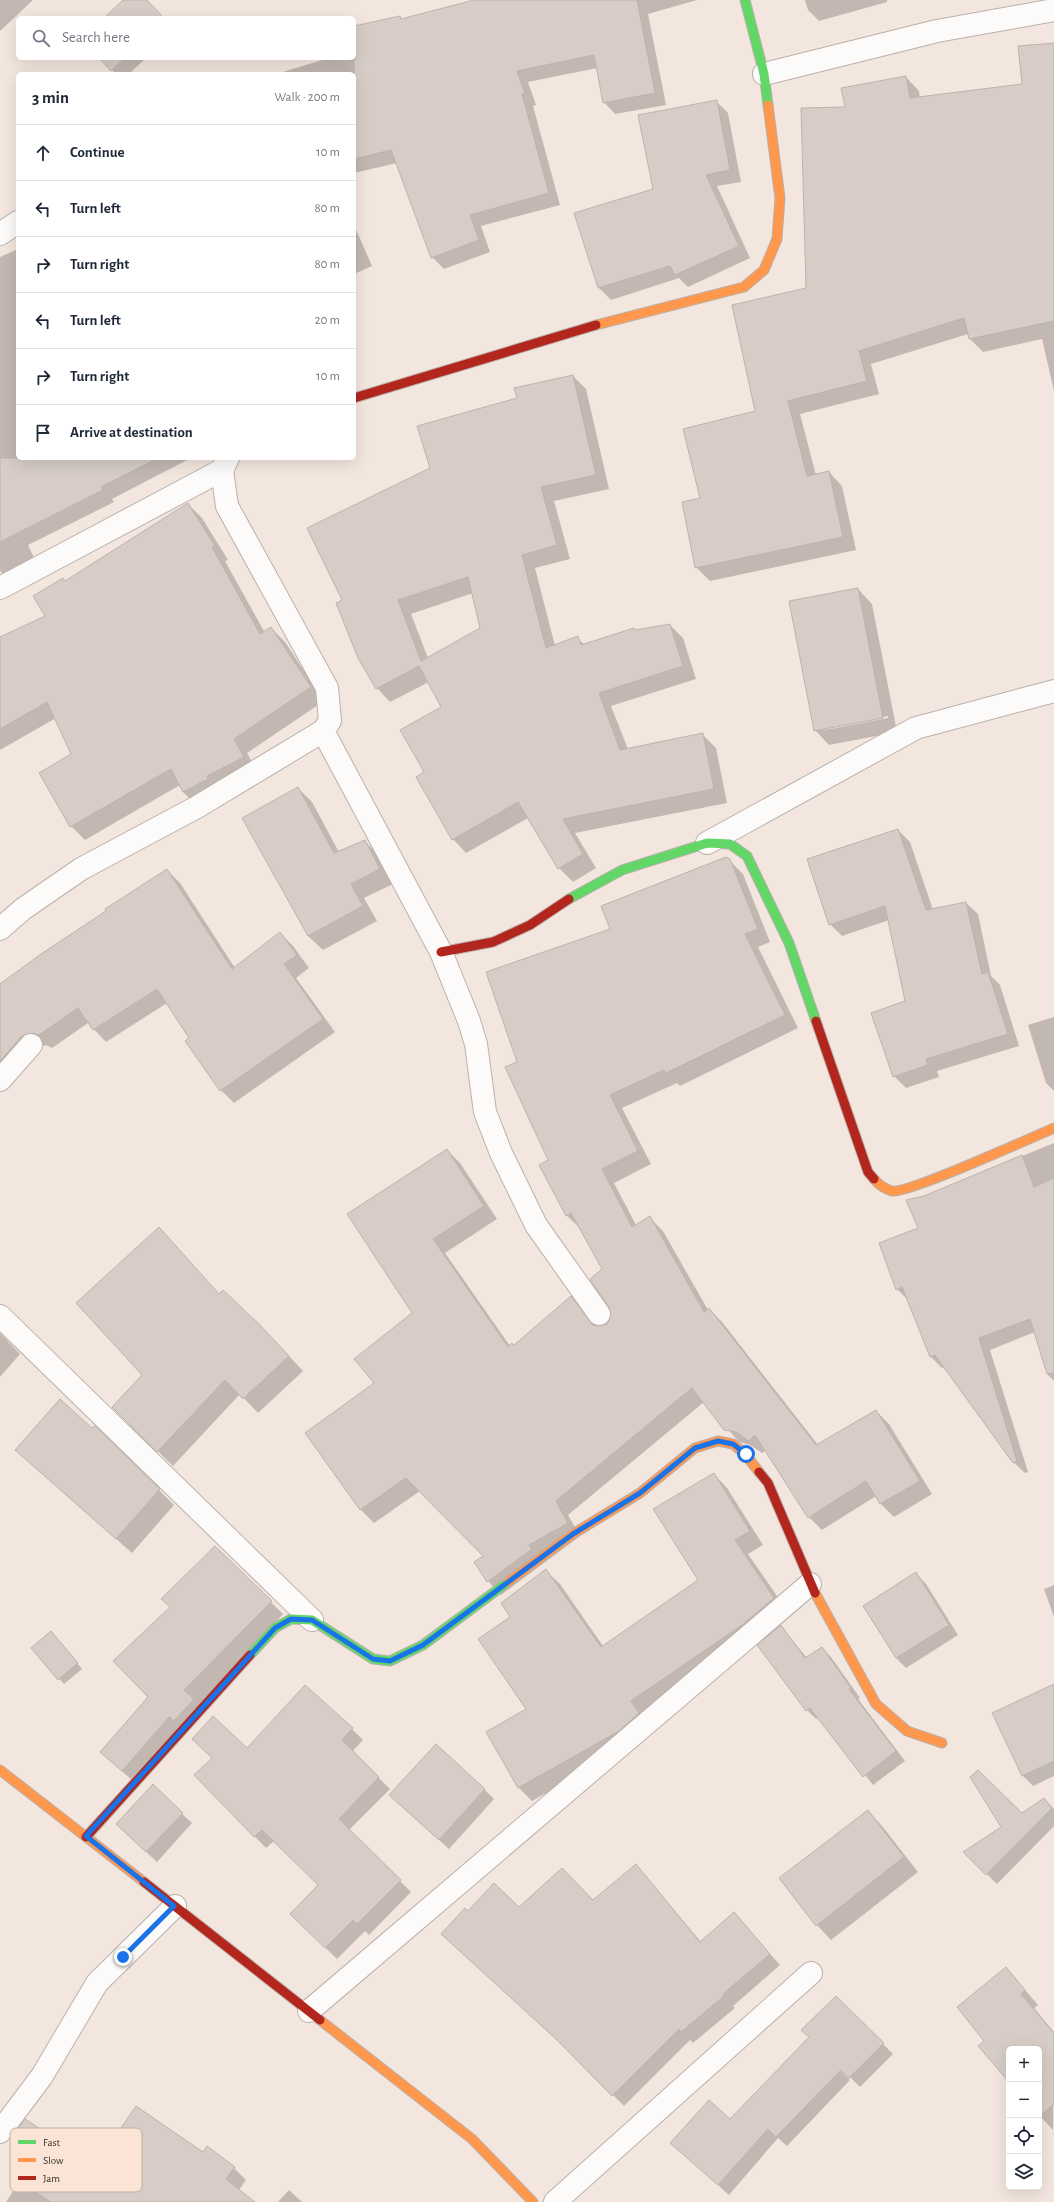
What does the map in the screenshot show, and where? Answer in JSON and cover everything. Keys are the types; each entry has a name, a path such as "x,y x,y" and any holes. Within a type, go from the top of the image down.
{"street":[{"path":"356,397 583,328 744,287 764,270 777,239 780,198 764,74 745,0"},
{"path":"764,74 937,31 1054,10"},
{"path":"0,234 16,223"},
{"path":"0,588 225,464 227,506 327,688 330,721 323,731 197,807 81,869 24,909 0,929"},
{"path":"441,952 493,942 530,925 575,895 622,870 707,843 916,728 1054,691"},
{"path":"323,731 441,952 469,1021 476,1044 485,1112 502,1153 536,1225 599,1314"},
{"path":"707,843 730,844 747,856 789,943 868,1172 879,1185 893,1191 919,1184 1054,1128"},
{"path":"0,1080 31,1045"},
{"path":"0,1316 312,1620 373,1659 390,1661 423,1645 573,1534 640,1493 695,1448 718,1441 733,1444 741,1451 768,1483 810,1584 876,1704 907,1731 942,1743"},
{"path":"309,2011 810,1584"},
{"path":"86,1836 275,1628 291,1619 312,1620"},
{"path":"0,1770 472,2139 533,2202"},
{"path":"0,2132 42,2076 96,1984 174,1906"},
{"path":"555,2202 811,1973"}],"building":[{"path":"123,0 147,0 162,16 106,16"},
{"path":"474,0 637,0 655,93 603,103 594,55 517,71 525,93 522,94 549,193 470,215 479,240 431,258 391,150 356,159 356,72 354,72 354,60 356,60 356,26 400,16 401,19"},
{"path":"1054,43 1054,321 969,339 964,318 859,351 867,381 788,401 807,476 829,471 843,537 695,568 682,502 700,498 683,429 755,411 732,305 806,288 801,108 845,107 841,88 906,76 910,98 1022,84 1018,46"},
{"path":"101,60 123,60 111,71"},
{"path":"717,100 730,170 706,175 739,246 675,275 670,266 598,288 574,213 653,189 638,115"},
{"path":"573,375 596,475 541,487 557,545 522,555 546,648 578,636 581,645 634,628 635,630 670,624 683,666 599,693 620,750 703,733 714,789 563,819 583,854 558,869 518,802 452,840 416,777 424,772 400,730 441,707 419,666 376,689 358,658 336,603 342,600 307,528 430,468 417,426 517,398 514,388","holes":["468,577 480,628 421,661 398,600"]},
{"path":"0,458 16,458 16,460 154,460 101,487 103,490 0,542"},
{"path":"188,503 215,546 212,547 260,634 271,627 311,687 234,739 244,757 207,776 208,779 183,792 171,769 70,827 39,773 71,754 47,702 0,729 0,637 45,616 33,596 63,578 65,581"},
{"path":"858,588 883,718 814,731 789,601"},
{"path":"298,787 334,853 365,840 380,869 351,884 363,906 308,936 242,818"},
{"path":"898,829 926,910 966,902 982,974 988,972 1008,1034 926,1059 928,1065 893,1077 871,1013 905,1001 885,906 829,925 807,859"},
{"path":"726,857 730,859 758,929 745,934 785,1015 666,1073 664,1070 610,1095 638,1151 602,1169 632,1227 650,1216 704,1312 709,1308 816,1445 876,1410 920,1481 880,1504 866,1481 808,1518 755,1435 749,1441 736,1432 724,1430 692,1388 556,1501 568,1523 529,1545 532,1549 487,1582 474,1562 483,1556 406,1478 360,1510 305,1433 374,1383 354,1359 412,1313 347,1214 447,1149 484,1206 433,1239 508,1347 512,1343 514,1345 571,1296 593,1325 601,1326 607,1324 610,1319 609,1307 590,1279 602,1269 571,1213 566,1216 539,1165 548,1160 505,1067 517,1062 486,972 610,929 601,906"},
{"path":"167,869 232,969 280,932 297,955 284,964 323,1019 220,1091 185,1041 189,1038 157,989 93,1030 78,1008 39,1035 33,1033 22,1036 0,1061 0,984 41,954 106,911 105,909"},
{"path":"1022,1155 1034,1187 1054,1178 1054,1373 1047,1374 1030,1319 979,1338 1017,1461 1013,1463 935,1355 930,1357 902,1287 896,1290 879,1243 918,1228 906,1200 924,1196"},
{"path":"159,1227 219,1294 223,1290 261,1326 289,1356 243,1399 225,1380 157,1452 112,1407 142,1375 76,1303"},
{"path":"60,1399 92,1428 95,1426 160,1489 116,1539 15,1450"},
{"path":"714,1473 750,1531 735,1540 774,1598 742,1625 631,1701 639,1713 619,1731 518,1788 486,1732 526,1709 478,1639 510,1617 501,1603 546,1569 601,1647 698,1580 653,1509"},
{"path":"215,1546 272,1601 184,1690 194,1699 174,1721 169,1717 122,1771 100,1752 148,1697 113,1661 170,1607 161,1599"},
{"path":"916,1572 949,1625 896,1658 863,1606"},
{"path":"781,1625 805,1658 822,1647 851,1688 849,1689 896,1751 863,1777 810,1708 806,1711 757,1645"},
{"path":"51,1631 78,1663 58,1680 31,1648"},
{"path":"1054,1684 1054,1761 1022,1776 992,1713"},
{"path":"305,1685 353,1728 342,1740 379,1777 339,1819 401,1880 357,1924 353,1920 325,1948 290,1914 318,1885 262,1830 254,1837 194,1775 212,1758 192,1739 213,1716 247,1748"},
{"path":"436,1744 485,1789 439,1840 389,1795"},
{"path":"978,1770 1022,1813 1044,1798 1052,1808 986,1875 963,1852 1001,1827 970,1777"},
{"path":"153,1784 183,1813 146,1852 116,1824"},
{"path":"868,1810 904,1857 816,1926 779,1878"},
{"path":"636,1864 700,1942 734,1912 770,1954 723,1994 724,1996 681,2032 679,2029 612,2096 557,2040 441,1934 465,1908 468,1911 494,1883 519,1907 562,1868 593,1900"},
{"path":"1006,1967 1025,1990 1021,1994 1054,2033 1054,2104 1042,2114 1042,2046 1006,2046 1006,2079 978,2046 984,2041 957,2007"},
{"path":"836,1996 884,2043 849,2078 841,2070 776,2137 768,2129 718,2185 670,2143 709,2100 730,2119 809,2037 801,2030"},
{"path":"136,2106 203,2152 207,2146 235,2167 226,2179 255,2202 51,2202 35,2192 142,2192 142,2128 121,2128"},
{"path":"25,2119 39,2128 18,2128"}],"traffic: fast":[{"path":"745,0 764,74 768,105"},
{"path":"569,899 622,870 707,843 730,844 747,856 789,943 816,1021"},
{"path":"250,1655 275,1628 291,1619 312,1620 373,1659 390,1661 423,1645 508,1582"}],"traffic: slow":[{"path":"596,325 744,287 764,270 777,239 780,198 768,105"},
{"path":"874,1179 880,1185 889,1190 902,1190 944,1175 1054,1128"},
{"path":"508,1582 573,1534 640,1493 695,1448 718,1441 733,1444 745,1454 759,1472"},
{"path":"815,1593 876,1704 907,1731 942,1743"},
{"path":"0,1770 144,1882"},
{"path":"320,2020 472,2139 533,2202"}],"traffic: jam":[{"path":"356,397 596,325"},
{"path":"441,952 493,942 530,925 569,899"},
{"path":"816,1021 868,1172 874,1179"},
{"path":"759,1472 768,1483 815,1593"},
{"path":"86,1837 250,1655"},
{"path":"144,1882 320,2020"}],"route":[{"path":"123,1957 174,1906 86,1836 275,1628 291,1619 312,1620 373,1659 390,1661 423,1645 573,1534 640,1493 695,1448 718,1441 733,1444 746,1454"}]}
